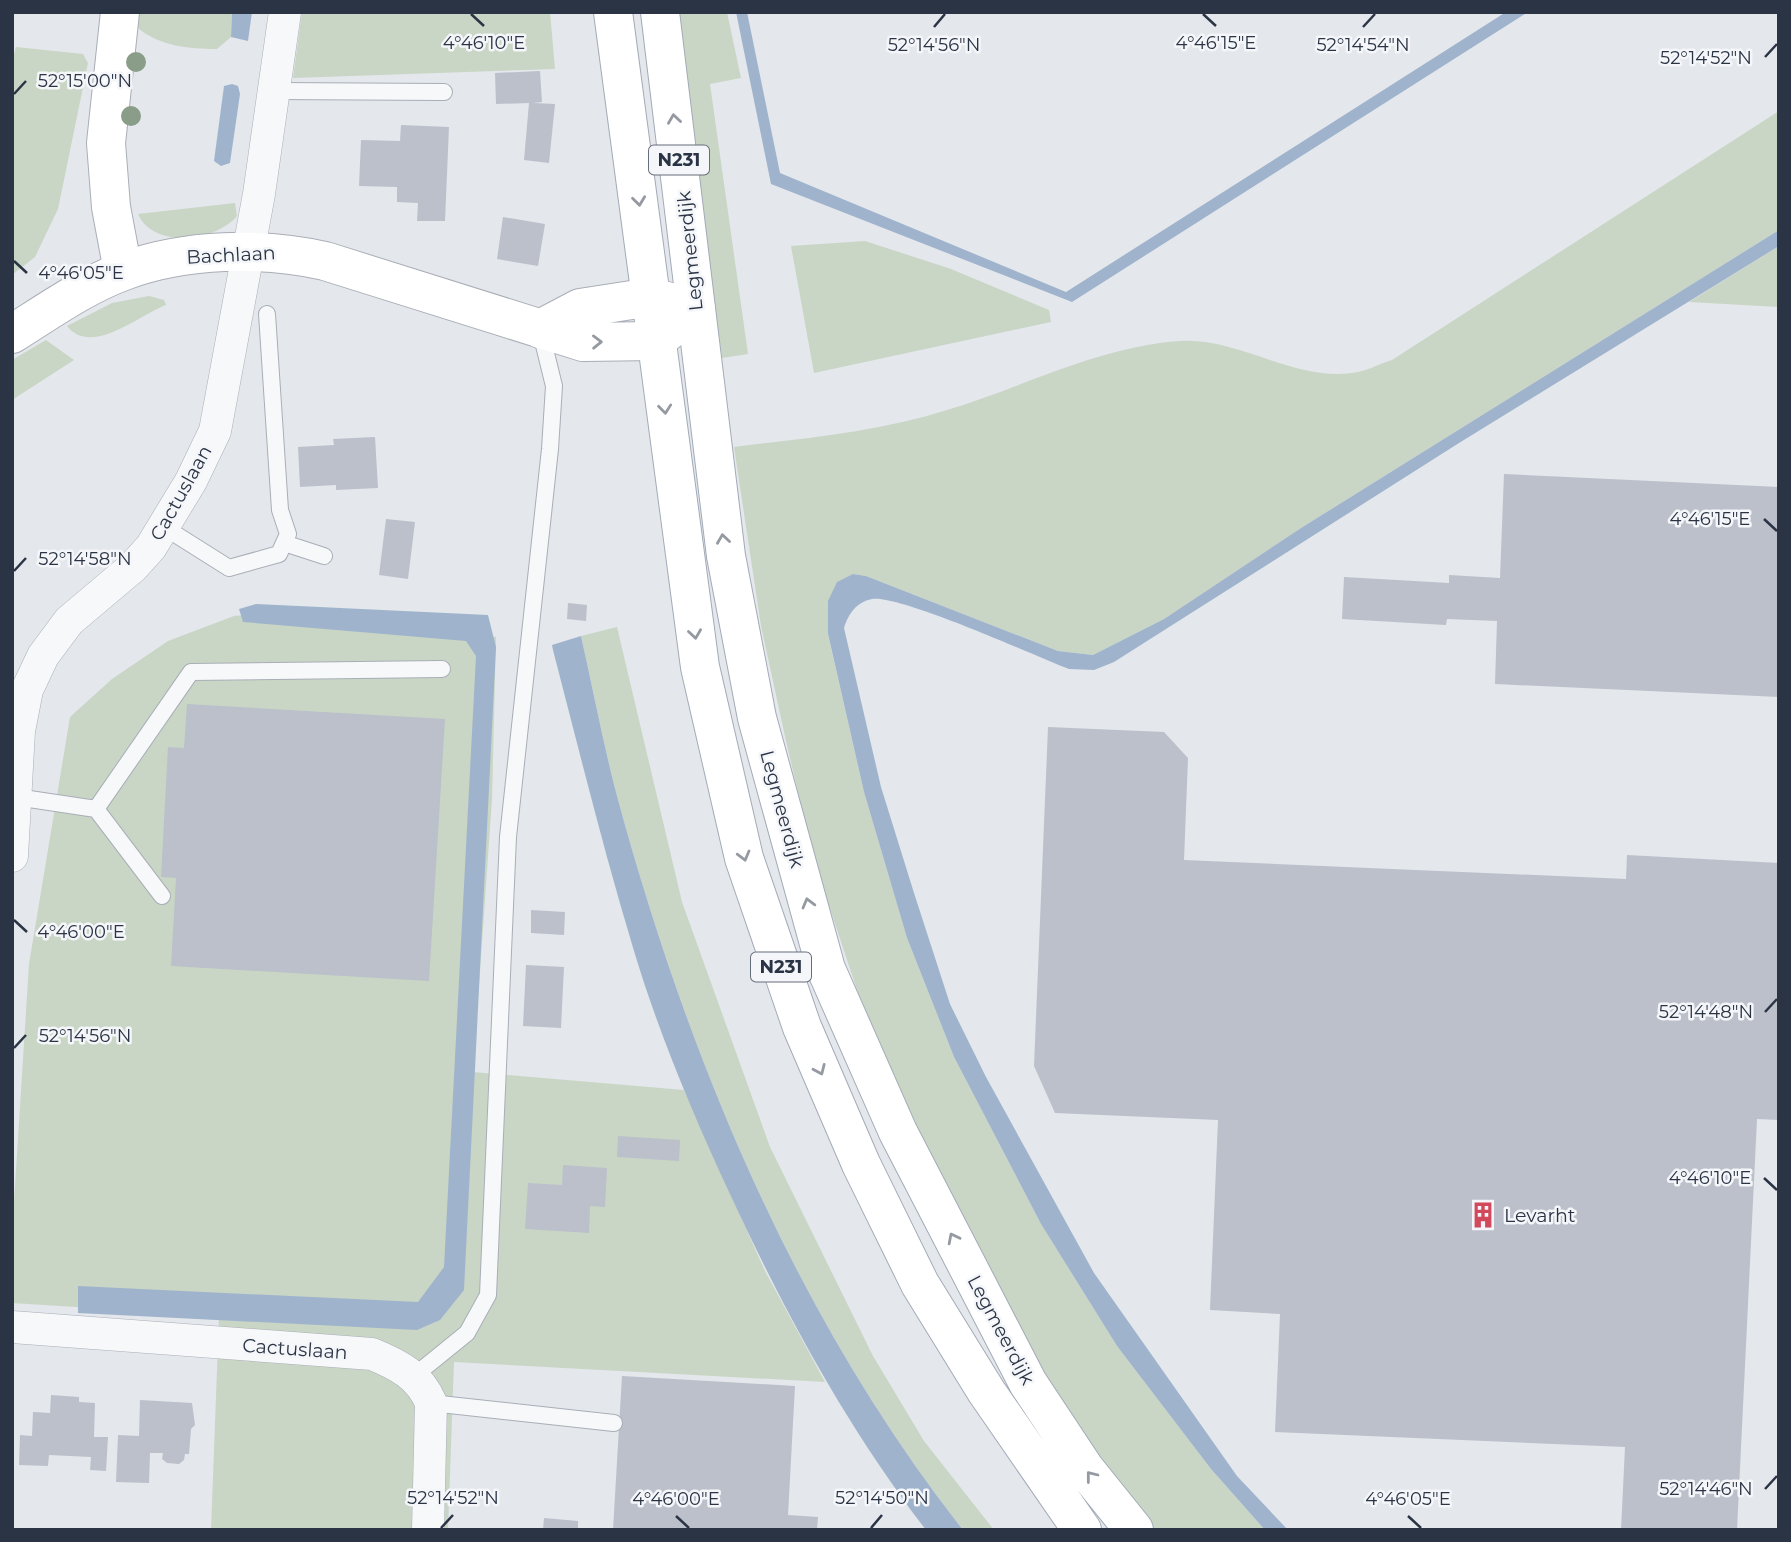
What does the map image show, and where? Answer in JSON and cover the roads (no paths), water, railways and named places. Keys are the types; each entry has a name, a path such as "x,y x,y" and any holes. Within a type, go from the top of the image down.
{"main road":[{"path":"120,12 106,143 111,206 123,271"},
{"name":"Legmeerdijk","path":"614,12 700,667 744,858 802,1027 861,1164 920,1284 986,1391 1082,1530"},
{"name":"Legmeerdijk","path":"660,12 726,556 757,718 826,969 898,1132 1028,1383 1084,1469 1133,1530"},
{"name":"Bachlaan","path":"12,334 123,271 170,259 246,251 286,252 325,261 583,342 656,341"},
{"path":"540,329 580,308 651,297 696,309"},
{"path":"656,341 696,309"}],"street":[{"path":"246,251 275,91 285,12"},
{"name":"Cactuslaan","path":"12,856 19,730 27,690 43,656 69,621 132,567 164,527 215,431 246,251"},
{"name":"Cactuslaan","path":"12,1327 372,1354 394,1363 414,1377 425,1389 432,1403"},
{"path":"428,1530 432,1403"}],"lane":[{"path":"275,91 444,92"},
{"path":"164,527 229,568 279,554 284,544 288,534 280,510 267,314"},
{"path":"414,1377 467,1333 488,1295 508,837 554,386 540,329"},
{"path":"284,544 324,556"},
{"path":"96,809 191,672 442,669"},
{"path":"16,797 96,809 162,896"},
{"path":"432,1403 614,1423"}],"water":[{"path":"232,12 252,12 248,41 231,37"},
{"path":"736,12 747,12 780,173 1066,292 1506,12 1528,12 1072,302 771,184"},
{"path":"224,86 238,86 240,94 230,163 221,166 214,161"},
{"path":"1779,230 1779,246 1459,443 1114,662 1094,670 1069,669 938,616 887,600 872,599 861,603 850,614 844,628 881,787 950,1004 986,1077 1094,1273 1237,1476 1288,1530 1265,1530 1211,1469 1117,1346 1041,1224 954,1057 907,938 864,792 828,634 828,601 837,582 853,574 866,576 1058,651 1093,655 1164,619 1301,528"},
{"path":"256,604 488,615 496,647 464,1290 440,1320 417,1330 78,1313 78,1286 418,1302 444,1267 476,656 466,641 243,622 239,609"},
{"path":"581,636 612,776 645,894 713,1087 798,1273 848,1362 903,1448 963,1530 926,1530 869,1450 794,1324 729,1192 690,1103 654,1013 634,951 553,650 552,645"}],"place":[{"name":"Levarht","path":"1483,1215"}]}
